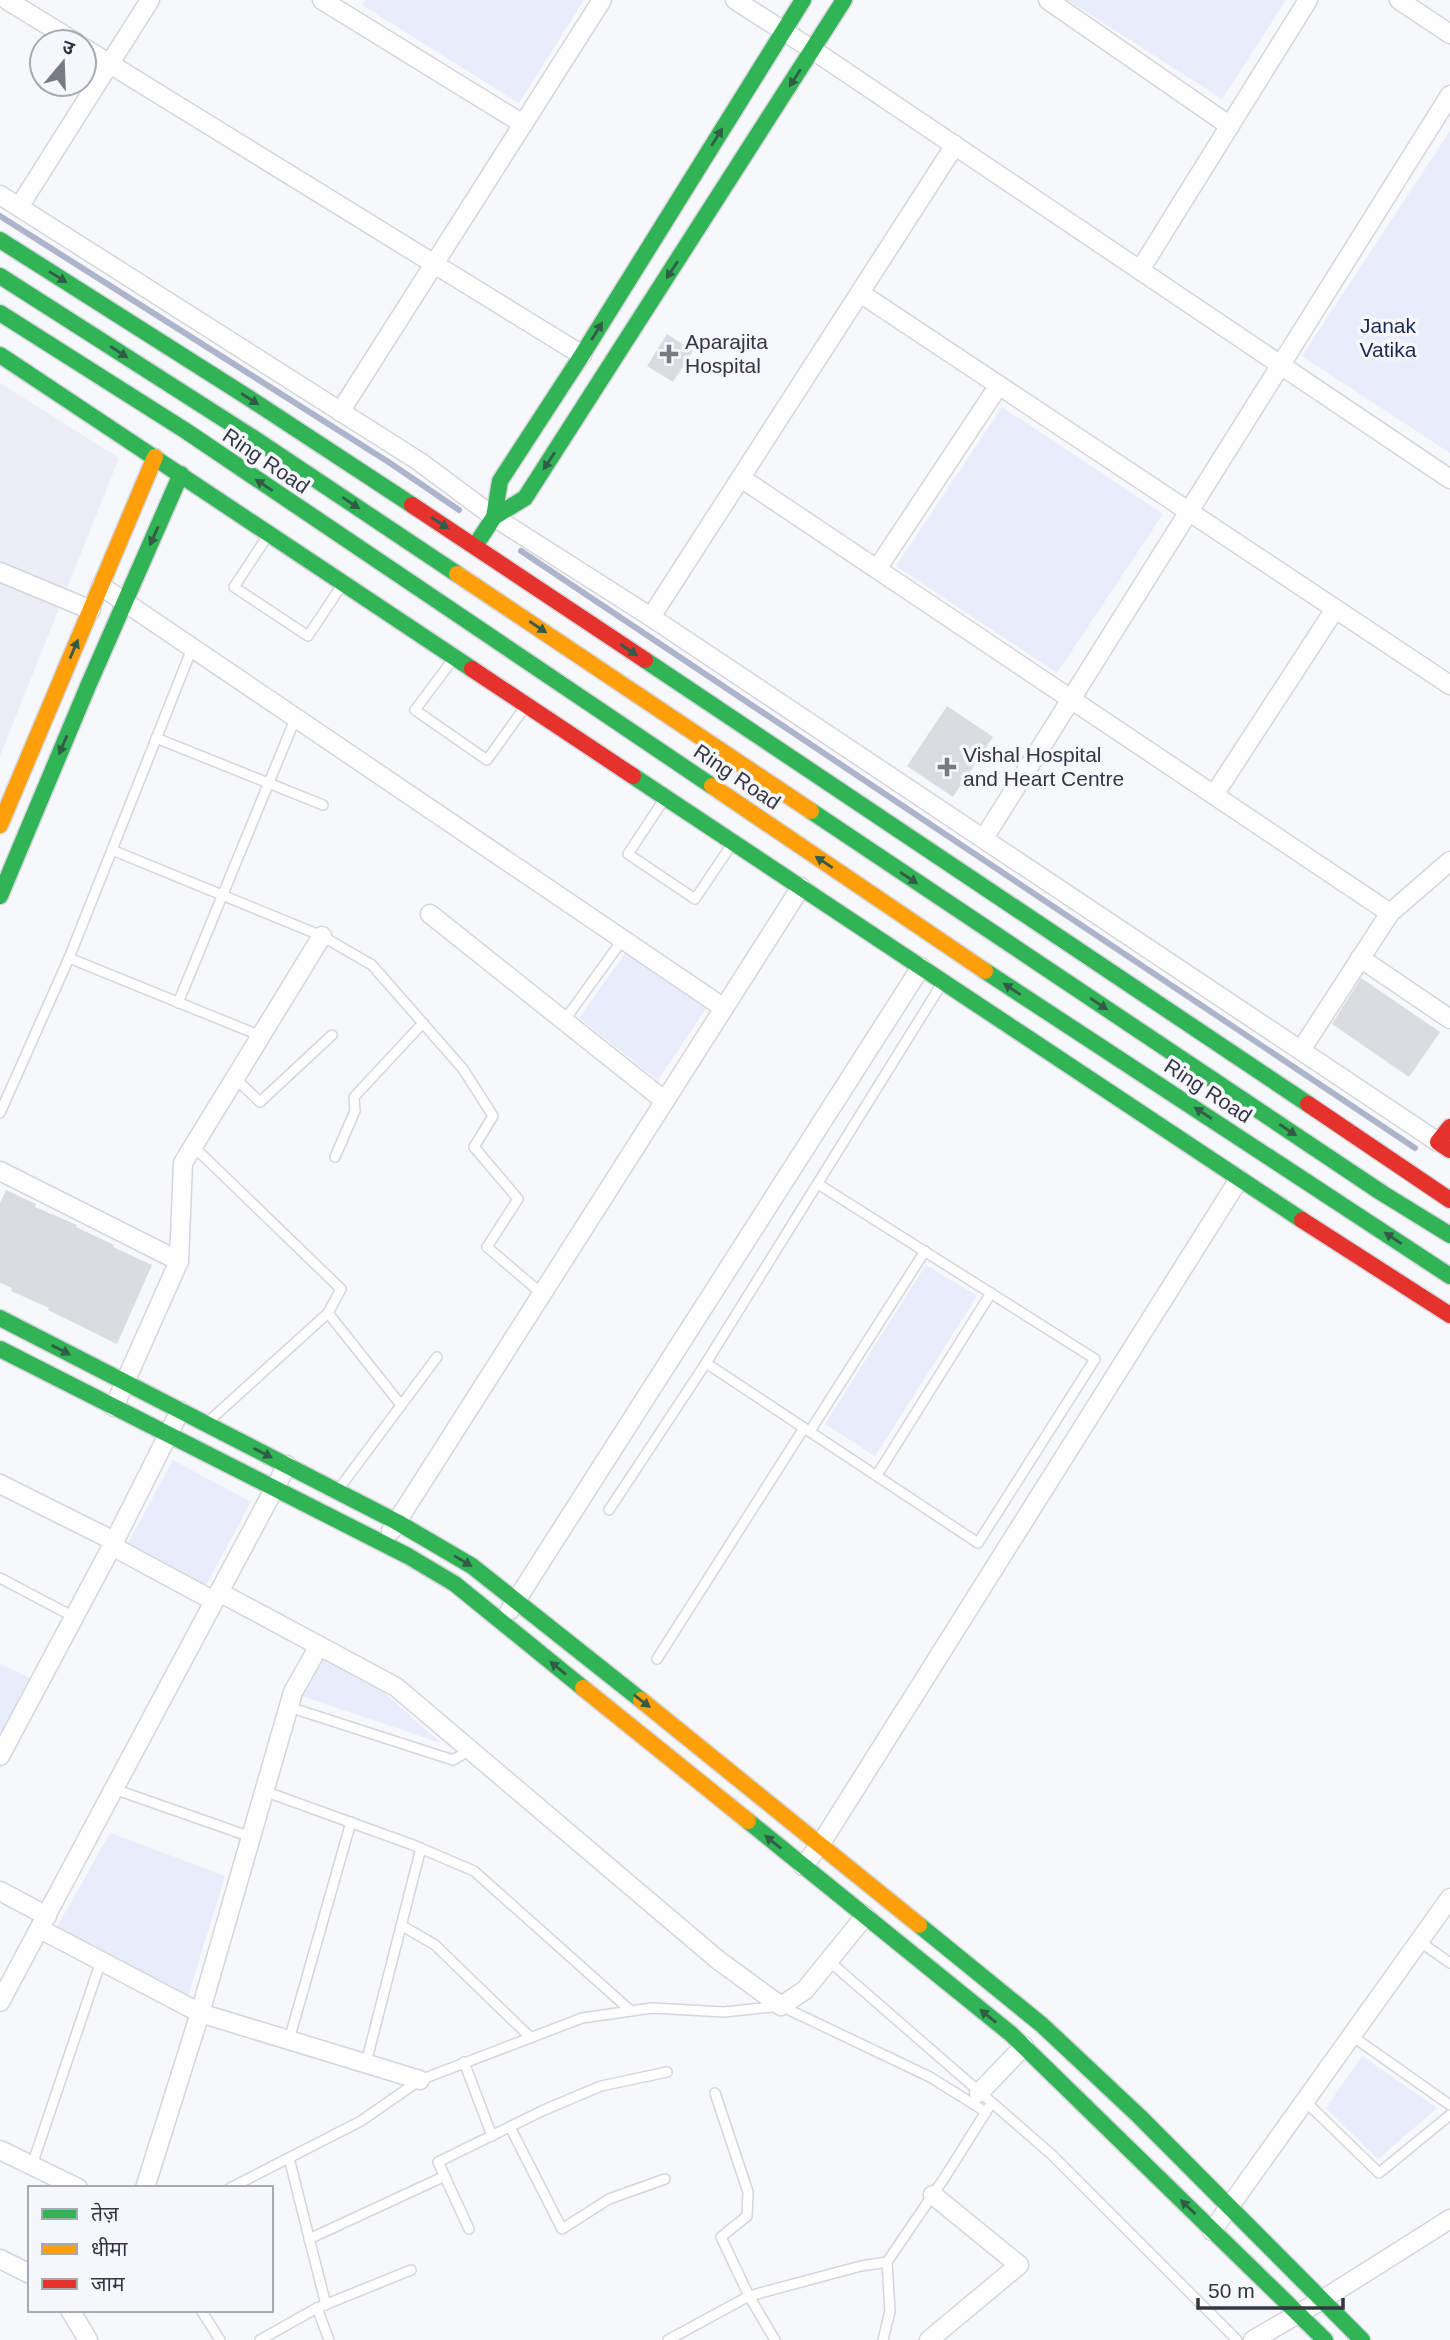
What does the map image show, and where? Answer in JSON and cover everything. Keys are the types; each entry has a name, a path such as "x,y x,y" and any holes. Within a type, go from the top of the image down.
{"main road":[{"path":"475,546 494,516 500,481 582,355 803,0"},
{"path":"494,516 525,498 844,0"},
{"path":"0,240 475,546 1450,1200"},
{"name":"Ring Road","path":"0,276 255,439 1335,1162 1450,1235"},
{"name":"Ring Road","path":"0,313 186,431 1015,991 1450,1276"},
{"path":"0,355 1239,1179 1450,1315"},
{"path":"2,817 155,457"},
{"path":"0,896 181,474"},
{"path":"1444,1146 1450,1127"},
{"path":"0,1318 397,1522 472,1566 1042,2025 1139,2116 1362,2340"},
{"path":"0,1349 383,1544 455,1584 1024,2046 1325,2340"}],"street":[{"path":"7,0 52,28"},
{"path":"19,207 150,0"},
{"path":"322,0 348,7 523,124"},
{"path":"341,412 602,0"},
{"path":"735,0 784,30 1450,479"},
{"path":"1048,0 1230,125"},
{"path":"1140,270 1308,0"},
{"path":"1399,0 1450,34"},
{"path":"98,57 582,355"},
{"path":"984,838 1450,94"},
{"path":"651,617 955,145"},
{"path":"0,195 420,462 494,516 651,617 1444,1146"},
{"path":"860,293 1450,685"},
{"path":"877,569 999,386"},
{"path":"741,478 1390,913"},
{"path":"0,572 91,610"},
{"path":"101,586 724,1008"},
{"path":"1214,795 1335,609"},
{"path":"1301,1050 1390,913 1450,861"},
{"path":"383,1544 802,887"},
{"path":"430,914 665,1101"},
{"path":"114,1407 179,1261 183,1163 322,936"},
{"path":"1360,958 1450,1019"},
{"path":"502,1622 920,967"},
{"path":"0,1171 179,1261"},
{"path":"803,1866 820,1845 1239,1179"},
{"path":"0,1756 113,1544 180,1411"},
{"path":"0,2002 287,1465"},
{"path":"0,1483 113,1544 319,1646 396,1688 718,1960 781,2006 805,1990 865,1916"},
{"path":"146,2186 200,2013 293,1692 319,1646"},
{"path":"0,1891 101,1961 200,2013 421,2080"},
{"path":"1212,2231 1450,1898"},
{"path":"985,2097 1024,2046"},
{"path":"0,2150 74,2186"},
{"path":"929,2340 1019,2265 933,2195"},
{"path":"1253,2340 1450,2219"},
{"path":"0,2259 28,2273"},
{"path":"71,2312 89,2340"}],"lane":[{"path":"270,533 234,587 244,594 308,636 344,582"},
{"path":"0,1113 69,958 192,646"},
{"path":"454,656 415,710 486,760 527,704"},
{"path":"178,1003 296,717"},
{"path":"156,738 323,805"},
{"path":"666,797 628,854 639,862 695,899 733,842"},
{"path":"112,850 322,936 372,965 463,1069 493,1116 474,1147 518,1199 487,1247 542,1294"},
{"path":"564,1021 623,939"},
{"path":"69,958 261,1036"},
{"path":"608,1510 706,1363 943,982"},
{"path":"335,1157 355,1111 354,1097 423,1023"},
{"path":"235,1077 260,1102 332,1035"},
{"path":"193,1146 341,1289 328,1313 206,1424"},
{"path":"706,1363 978,1543 1095,1359 818,1184"},
{"path":"657,1659 925,1251"},
{"path":"877,1475 991,1293"},
{"path":"328,1313 401,1405"},
{"path":"337,1491 437,1357"},
{"path":"0,1578 74,1617"},
{"path":"289,1707 453,1760 470,1750"},
{"path":"114,1789 251,1836"},
{"path":"264,1791 421,1848 474,1871 631,2011"},
{"path":"289,2040 351,1822"},
{"path":"366,2063 421,1848"},
{"path":"401,1925 435,1944 530,2037"},
{"path":"1419,1941 1450,1963"},
{"path":"32,2165 101,1961"},
{"path":"829,1961 1051,2154 1237,2340"},
{"path":"234,2186 361,2121 421,2080 582,2018 652,2008 724,2012 781,2006 930,2077 986,2112"},
{"path":"1352,2036 1450,2105"},
{"path":"464,2062 492,2136"},
{"path":"470,2229 438,2162 544,2110 601,2086 667,2072"},
{"path":"715,2093 748,2192 747,2216 721,2237 749,2296 775,2340"},
{"path":"883,2340 890,2311 887,2262 986,2112 985,2097"},
{"path":"1305,2101 1379,2173 1450,2115"},
{"path":"510,2127 562,2229 609,2199 665,2179"},
{"path":"289,2158 309,2239 329,2340"},
{"path":"309,2239 445,2176"},
{"path":"668,2340 749,2296 860,2266 887,2262"},
{"path":"260,2340 321,2306 411,2270"},
{"path":"202,2312 220,2340"}],"shaded area":[{"path":"0,383 119,458 0,756"}],"green space":[{"path":"365,0 584,0 519,103 362,5"},
{"path":"1068,0 1286,0 1222,99"},
{"name":"Janak Vatika","path":"1450,131 1450,453 1302,356"},
{"path":"1002,407 1163,514 1057,673 896,566"},
{"path":"626,952 707,1007 658,1080 579,1018"},
{"path":"926,1265 977,1296 875,1456 825,1424"},
{"path":"173,1460 251,1502 203,1590 125,1549"},
{"path":"324,1659 380,1689 441,1743 302,1696"},
{"path":"0,1664 32,1679 0,1737"},
{"path":"110,1833 225,1876 188,1996 56,1929"},
{"path":"1362,2056 1437,2108 1378,2159 1326,2108"}],"building":[{"path":"667,334 693,351 673,382 647,366"},
{"path":"947,706 993,737 953,797 907,766"},
{"path":"1361,978 1440,1032 1409,1077 1332,1024"},
{"path":"6,1190 152,1265 117,1344 0,1283 0,1203"}],"waterway":[{"path":"0,216 390,463 459,510"},
{"path":"521,551 1415,1148"}],"traffic: fast":[{"path":"475,546 494,517 500,481 582,355 803,0"},
{"path":"494,517 525,498 844,0"},
{"path":"0,240 412,505"},
{"path":"0,276 255,439 457,574"},
{"path":"0,313 186,431 712,786"},
{"path":"0,355 472,669"},
{"path":"0,896 181,474"},
{"path":"645,660 1308,1104"},
{"path":"633,776 1302,1220"},
{"path":"811,811 1382,1193 1450,1235"},
{"path":"985,971 1450,1276"},
{"path":"0,1318 397,1522 472,1566 641,1700"},
{"path":"0,1349 408,1556 455,1584 583,1688"},
{"path":"748,1821 1011,2034 1325,2340"},
{"path":"919,1925 1042,2025 1139,2116 1362,2340"}],"traffic: slow":[{"path":"0,825 155,457"},
{"path":"457,574 811,811"},
{"path":"712,786 985,971"},
{"path":"583,1688 748,1821"},
{"path":"641,1700 919,1925"}],"traffic: jam":[{"path":"412,505 645,660"},
{"path":"472,669 633,776"},
{"path":"1308,1104 1450,1200"},
{"path":"1450,1127 1438,1142 1450,1150"},
{"path":"1302,1220 1450,1315"}],"place":[{"name":"Aparajita Hospital","path":"669,354"},
{"name":"Vishal Hospital and Heart Centre","path":"947,767"}]}
